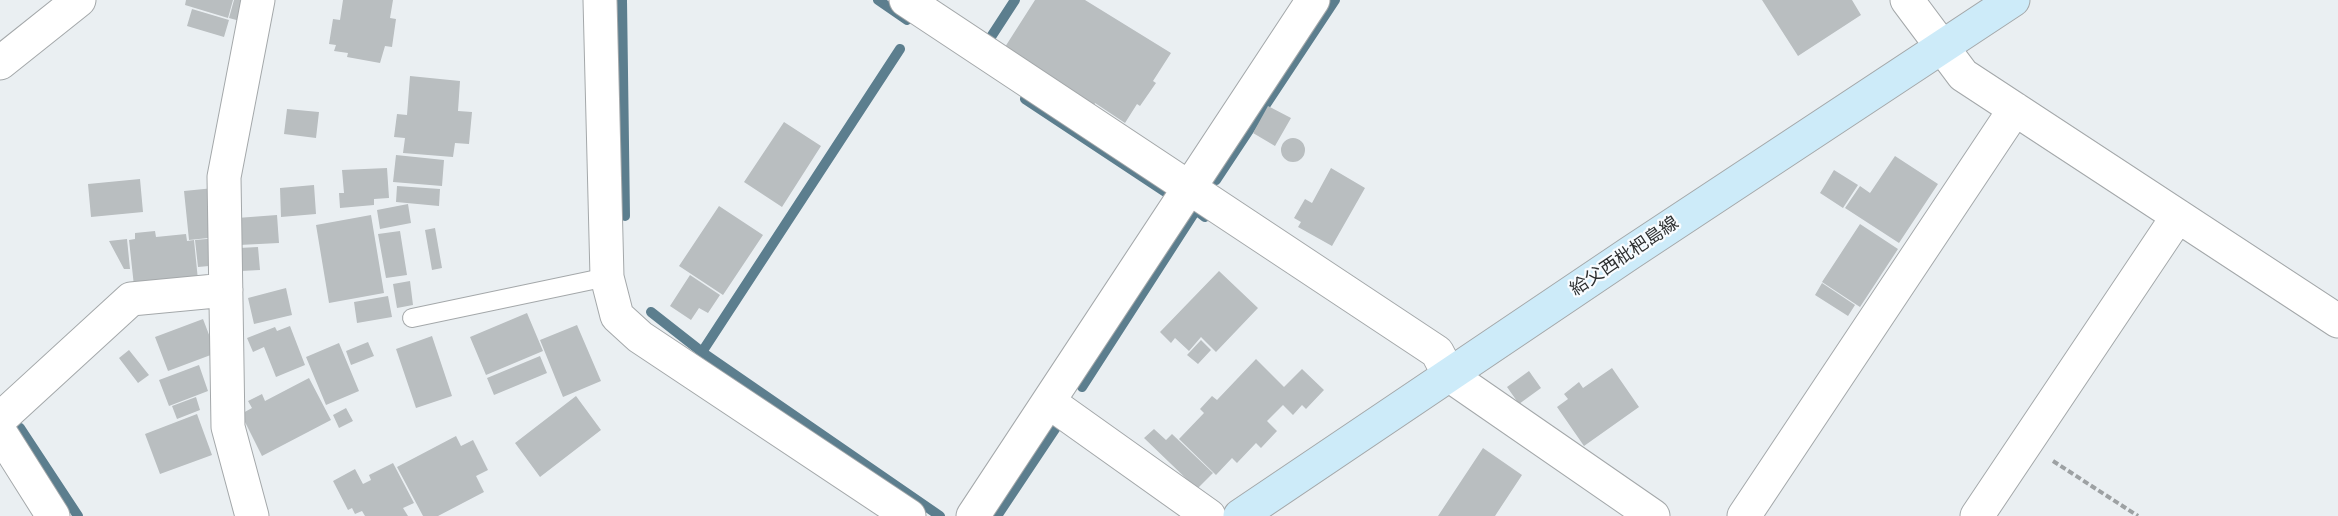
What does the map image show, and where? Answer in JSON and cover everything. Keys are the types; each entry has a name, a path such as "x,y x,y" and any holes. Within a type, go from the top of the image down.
{"main road":[{"name":"給父西枇杷島線","path":"1240,516 2013,0"}],"street":[{"path":"0,63 79,0"},
{"path":"252,516 228,427 224,177 258,0"},
{"path":"600,0 607,278 617,316 640,337 909,516"},
{"path":"906,0 1437,352 1449,375 1653,516"},
{"path":"973,516 1313,0"},
{"path":"1907,0 1941,48 1964,75 2338,321"},
{"path":"1744,516 2015,109"},
{"path":"1977,516 2178,216"},
{"path":"0,419 131,298 226,290"},
{"path":"1048,402 1209,516"},
{"path":"0,432 53,516"}],"lane":[{"path":"412,318 607,278"}],"path":[{"path":"2025,443 2138,516"}],"building":[{"path":"186,0 233,0 228,18 185,5"},
{"path":"234,0 246,0 240,21 229,18"},
{"path":"343,0 393,0 390,18 396,19 392,47 385,46 380,63 347,57 348,53 334,51 336,45 329,44 333,19 340,20"},
{"path":"1035,0 1085,0 1171,53 1153,81 1156,83 1140,106 1137,104 1125,123 1095,103 1094,106 1005,47"},
{"path":"1762,0 1852,0 1861,15 1798,56"},
{"path":"192,9 229,20 224,37 187,26"},
{"path":"410,76 460,81 458,111 472,112 469,144 455,143 453,157 403,153 405,138 394,137 397,114 407,115"},
{"path":"1268,106 1291,118 1275,146 1253,133"},
{"path":"287,109 319,112 316,138 284,134"},
{"path":"784,122 821,146 782,207 744,182"},
{"path":"1293,138 1302,141 1305,150 1302,159 1293,162 1284,159 1281,150 1284,141"},
{"path":"396,155 444,160 442,186 393,182"},
{"path":"1895,156 1938,184 1899,243 1845,208 1860,186 1870,193"},
{"path":"387,168 389,198 374,199 374,205 340,208 339,193 344,193 342,170"},
{"path":"1331,168 1365,188 1332,246 1298,227 1301,222 1294,218 1305,199 1312,203"},
{"path":"1834,170 1858,185 1843,208 1820,193"},
{"path":"140,179 143,212 91,217 88,184"},
{"path":"314,185 316,214 281,217 280,188"},
{"path":"397,186 440,189 439,206 396,202"},
{"path":"214,188 218,237 189,240 184,191"},
{"path":"408,204 411,223 380,229 377,210"},
{"path":"719,206 763,235 723,295 679,266"},
{"path":"277,215 279,243 239,245 237,218"},
{"path":"371,215 384,293 329,303 316,225"},
{"path":"1860,224 1898,249 1860,307 1822,282"},
{"path":"435,228 442,268 432,270 425,230"},
{"path":"155,231 156,237 186,234 187,241 194,240 198,280 134,286 129,240 135,239 135,233"},
{"path":"400,231 407,275 386,278 378,234"},
{"path":"218,238 220,265 198,267 195,240"},
{"path":"127,239 130,269 124,269 109,241"},
{"path":"258,247 260,270 241,271 239,248"},
{"path":"1219,271 1258,308 1216,352 1201,337 1189,351 1175,338 1171,343 1160,332"},
{"path":"690,275 720,295 708,313 699,308 691,320 670,306"},
{"path":"410,281 413,305 397,308 393,284"},
{"path":"1822,283 1855,305 1848,316 1815,295"},
{"path":"286,288 292,315 254,324 248,298"},
{"path":"388,296 392,317 357,323 354,302"},
{"path":"527,313 543,351 486,375 470,337"},
{"path":"203,319 216,353 168,371 155,337"},
{"path":"577,325 601,381 563,397 540,340"},
{"path":"290,326 305,365 276,377 264,347 253,352 247,338 275,327 277,331"},
{"path":"432,336 452,396 416,408 396,349"},
{"path":"1201,340 1211,350 1198,364 1187,355"},
{"path":"368,342 374,356 351,365 346,351"},
{"path":"339,343 359,391 326,405 306,357"},
{"path":"129,350 149,375 138,383 119,358"},
{"path":"540,356 547,373 494,395 487,378"},
{"path":"1256,359 1284,387 1302,369 1324,390 1306,409 1302,405 1293,415 1283,405 1267,421 1277,431 1261,448 1256,443 1237,463 1232,458 1216,475 1179,439 1204,413 1200,409 1212,396 1217,400"},
{"path":"199,365 208,391 169,406 159,380"},
{"path":"1612,368 1639,407 1584,446 1557,407 1568,399 1564,394 1579,382 1583,388"},
{"path":"1529,371 1541,388 1519,404 1507,387"},
{"path":"309,378 331,420 262,456 241,414 252,408 248,401 262,394 265,401"},
{"path":"576,396 601,430 540,477 515,443"},
{"path":"196,397 200,410 177,419 172,406"},
{"path":"346,408 353,421 339,428 333,415"},
{"path":"197,414 212,455 160,474 145,434"},
{"path":"1154,429 1166,440 1172,434 1213,473 1197,489 1144,438"},
{"path":"456,436 461,446 473,440 488,470 476,476 484,492 438,516 423,516 397,467"},
{"path":"1483,448 1522,475 1495,516 1438,516"},
{"path":"393,463 414,503 403,508 408,516 365,516 362,511 355,514 352,508 348,510 333,481 355,469 363,484 371,480 369,475"}],"waterway":[{"path":"622,0 625,216"},
{"path":"878,0 907,20"},
{"path":"989,40 1015,0"},
{"path":"1216,180 1335,0"},
{"path":"702,352 900,49"},
{"path":"1025,99 1164,191"},
{"path":"1082,387 1196,210 1205,217"},
{"path":"651,312 702,352 940,516"},
{"path":"997,516 1057,426"},
{"path":"20,428 78,516"}]}
